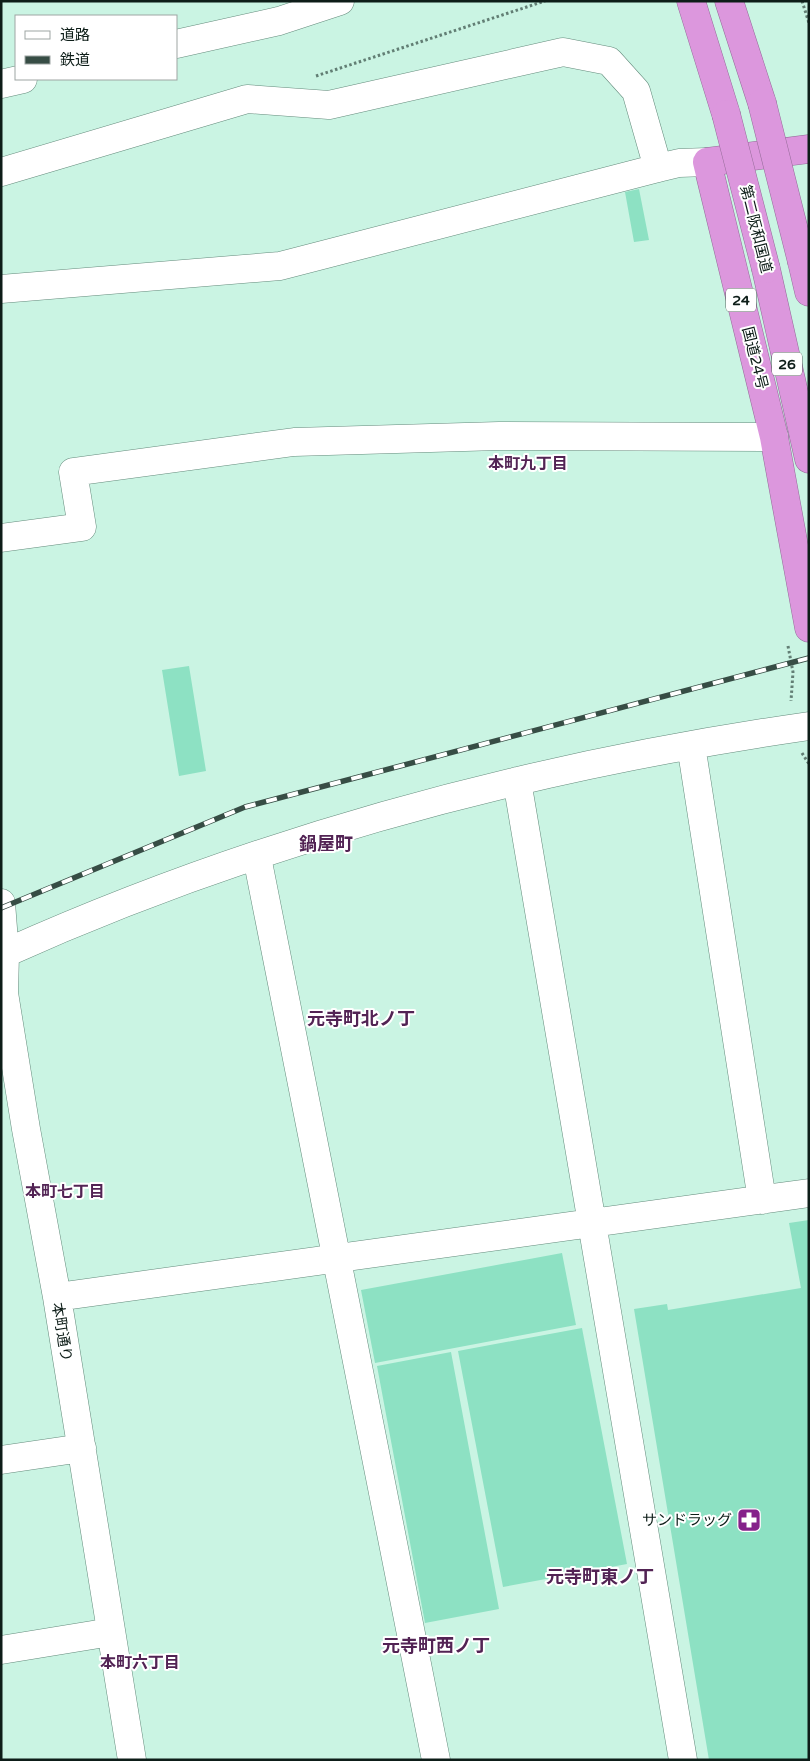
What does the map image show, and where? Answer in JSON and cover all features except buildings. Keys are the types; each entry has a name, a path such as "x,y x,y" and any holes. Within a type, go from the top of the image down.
{"highway":[{"name":"第二阪和国道","path":"691,1 726,114 766,269 809,459"},
{"path":"729,1 762,103 809,292"},
{"path":"707,162 809,149"},
{"name":"国道24号","path":"707,162 774,437 809,628"}],"street":[{"path":"178,44 278,21 340,1"},
{"path":"1,172 247,99 329,105 563,52 609,61 636,90 658,168"},
{"path":"1,84 19,80"},
{"path":"1,289 280,266 658,168 679,163 707,162"},
{"path":"1,538 82,527 73,472 284,444 499,436 774,437"},
{"path":"3,955 133,900 354,824 517,781 691,746 809,726"},
{"path":"691,746 762,1200"},
{"path":"517,781 683,1760"},
{"path":"257,857 436,1760"},
{"name":"本町通り","path":"1,903 4,993 26,1129 57,1296 132,1760"},
{"path":"57,1296 336,1260 592,1222 809,1193"},
{"path":"1,1460 82,1448"},
{"path":"1,1650 111,1632"}],"path":[{"path":"308,79 545,1"},
{"path":"802,1 809,23"}],"railway":[{"path":"1,908 245,807 809,658"}],"place":[{"name":"サンドラッグ","path":"749,1520"}],"district":[{"name":"本町九丁目","path":"528,464"},
{"name":"鍋屋町","path":"326,844"},
{"name":"元寺町北ノ丁","path":"361,1019"},
{"name":"本町七丁目","path":"65,1192"},
{"name":"元寺町東ノ丁","path":"600,1577"},
{"name":"元寺町西ノ丁","path":"436,1646"},
{"name":"本町六丁目","path":"140,1663"}]}
